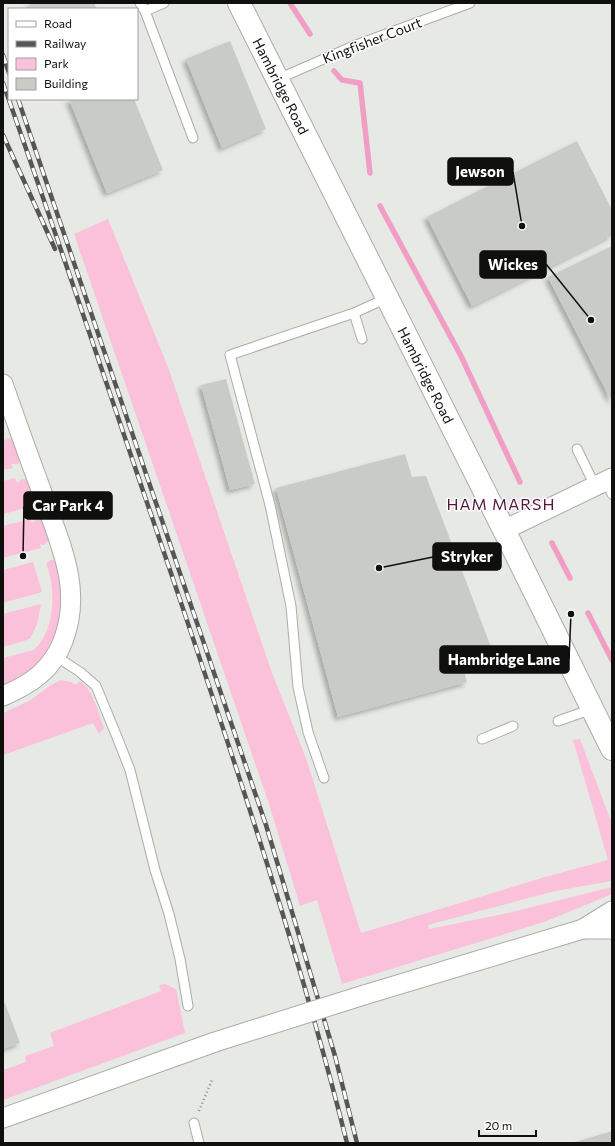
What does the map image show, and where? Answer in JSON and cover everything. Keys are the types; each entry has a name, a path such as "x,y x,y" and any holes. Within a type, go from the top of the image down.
{"main road":[{"name":"Hambridge Road","path":"239,3 276,80 504,530 612,749"}],"street":[{"path":"3,384 62,549 69,577 72,598 71,615 57,657 29,684 3,696"},
{"path":"504,530 606,485"},
{"path":"3,1118 215,1042 583,929 612,911"},
{"path":"583,929 612,929"}],"lane":[{"path":"164,3 142,7 193,138"},
{"name":"Kingfisher Court","path":"276,80 351,47 470,3"},
{"path":"324,778 308,732 298,687 291,606 270,505 230,355 354,313 387,298"},
{"path":"354,313 362,339"},
{"path":"578,449 606,485"},
{"path":"57,657 85,675 96,686 130,770 155,870 169,914 180,959 188,1006"},
{"path":"558,722 593,708"},
{"path":"482,739 513,726"},
{"path":"194,1123 199,1143"}],"path":[{"path":"194,1123 212,1080"}],"green space":[{"path":"108,219 168,367 272,673 306,758 361,933 545,877 608,860 573,740 580,739 612,824 612,881 555,891 428,925 429,929 508,913 612,887 612,893 610,895 544,922 342,984 317,900 300,906 269,804 74,234"},
{"path":"11,438 13,439 21,460 18,464 11,464 13,468 3,470 3,441"},
{"path":"15,478 17,483 22,479 27,479 35,501 31,504 25,504 26,508 3,514 3,481"},
{"path":"30,519 32,523 38,519 42,521 49,540 44,545 40,544 41,548 3,558 3,526"},
{"path":"54,560 58,565 63,582 62,620 49,650 31,672 3,689 3,658 34,650 41,642 47,631 52,608 52,596 46,563"},
{"path":"33,562 42,592 3,603 3,570"},
{"path":"41,604 37,624 30,639 3,647 3,614"},
{"path":"61,680 71,682 76,685 80,681 85,685 92,696 104,728 99,734 93,723 3,755 3,713 29,701 51,685"},
{"path":"165,984 176,989 185,1033 3,1100 3,1070 26,1062 25,1056 54,1046 50,1033 161,991 159,985"}],"building":[{"path":"29,3 94,3 96,8 32,8"},
{"path":"230,41 266,129 222,148 186,59"},
{"path":"69,100 134,100 163,170 107,193"},
{"path":"577,141 612,210 612,235 472,306 427,217"},
{"path":"612,246 612,402 548,277"},
{"path":"226,379 255,484 230,490 201,385"},
{"path":"405,454 412,477 426,476 491,647 460,656 467,682 338,717 276,488"},
{"path":"5,1003 20,1043 3,1049 3,1004"},
{"path":"612,1131 612,1143 572,1143"}],"waterway":[{"path":"290,3 310,34"},
{"path":"334,71 342,80 360,83 370,173"},
{"path":"380,206 461,356 520,482"},
{"path":"552,543 570,578"},
{"path":"588,613 612,660"}],"railway":[{"path":"3,55 8,70"},
{"path":"3,83 8,97"},
{"path":"9,100 172,576 242,787 308,1000 347,1143"},
{"path":"18,100 266,825 335,1056 357,1143"},
{"path":"3,135 55,249"}],"place":[{"name":"Jewson","path":"522,226"},
{"name":"Wickes","path":"591,320"},
{"name":"Car Park 4","path":"23,556"},
{"name":"Stryker","path":"379,568"},
{"name":"Hambridge Lane","path":"571,614"}],"district":[{"name":"HAM MARSH","path":"501,503"}]}
